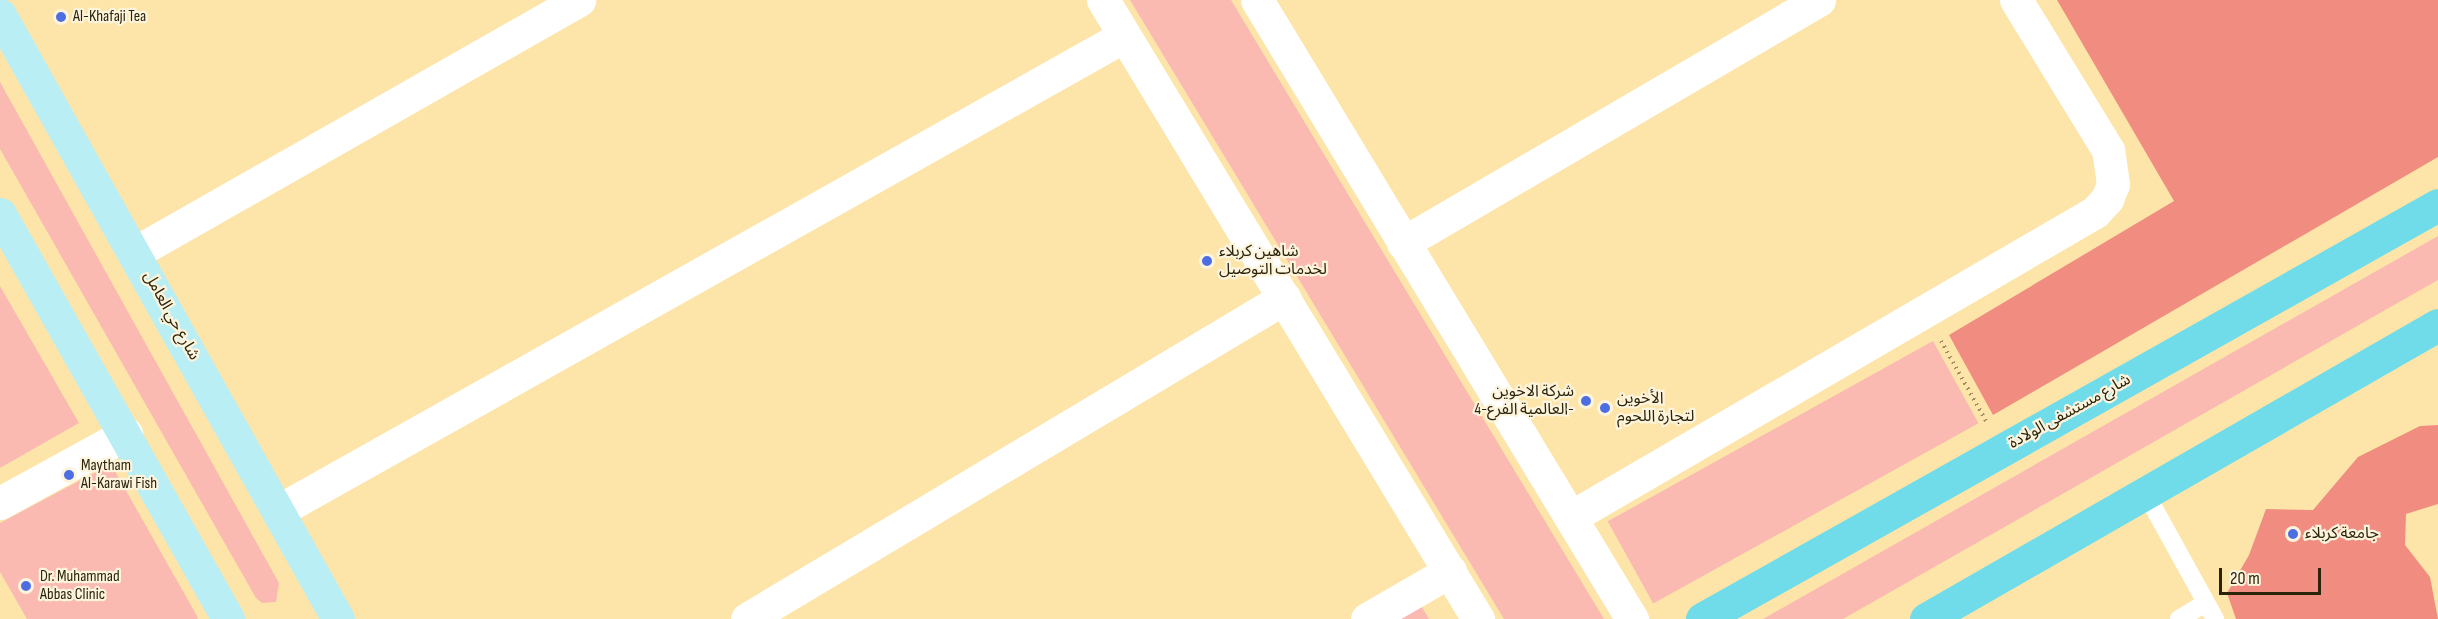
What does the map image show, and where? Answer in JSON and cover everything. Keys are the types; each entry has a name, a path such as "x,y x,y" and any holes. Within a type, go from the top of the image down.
{"main road":[{"name":"شارع حي العامل","path":"0,15 136,252 330,610"},
{"name":"شارع مستشفى الولادة","path":"1702,619 2438,205"},
{"path":"0,214 126,434 228,619"},
{"path":"1926,619 2438,324"}],"street":[{"path":"136,252 579,0"},
{"path":"1103,0 1478,619"},
{"path":"1257,0 1632,619"},
{"path":"1403,243 1819,0"},
{"path":"1570,517 2095,212 2107,200 2113,184 2108,150 2016,0"},
{"path":"278,511 1124,36"},
{"path":"747,619 1284,298"},
{"path":"0,503 126,434"},
{"path":"1367,619 1449,571"}],"lane":[{"path":"2145,492 2211,611 2179,619"}],"path":[{"path":"1925,310 2002,450"}],"shaded area":[{"path":"1130,0 1231,0 1604,619 1504,619"},
{"path":"2057,0 2438,0 2438,157 1993,415 1949,335 2174,201"},
{"path":"0,82 279,583 276,602 262,603 256,598 0,149"},
{"path":"2438,236 2438,280 1843,619 1763,619"},
{"path":"0,286 79,423 0,468"},
{"path":"1933,341 1979,423 1653,604 1608,521"},
{"path":"2438,425 2438,504 2406,514 2405,545 2430,577 2438,619 2236,619 2227,593 2249,555 2266,509 2313,510 2358,457 2420,426"},
{"path":"111,464 198,619 27,619 0,572 0,523"},
{"path":"1419,602 1429,619 1390,619"}],"place":[{"name":"Al-Khafaji Tea","path":"61,17"},
{"name":"شاهين كربلاء لخدمات التوصيل","path":"1207,261"},
{"name":"شركة الاخوين العالمية الفرع-4-","path":"1586,401"},
{"name":"الأخوين لتجارة اللحوم","path":"1605,408"},
{"name":"Maytham Al-Karawi Fish","path":"69,475"},
{"name":"جامعة كربلاء","path":"2293,534"},
{"name":"Dr. Muhammad Abbas Clinic","path":"26,586"}]}
